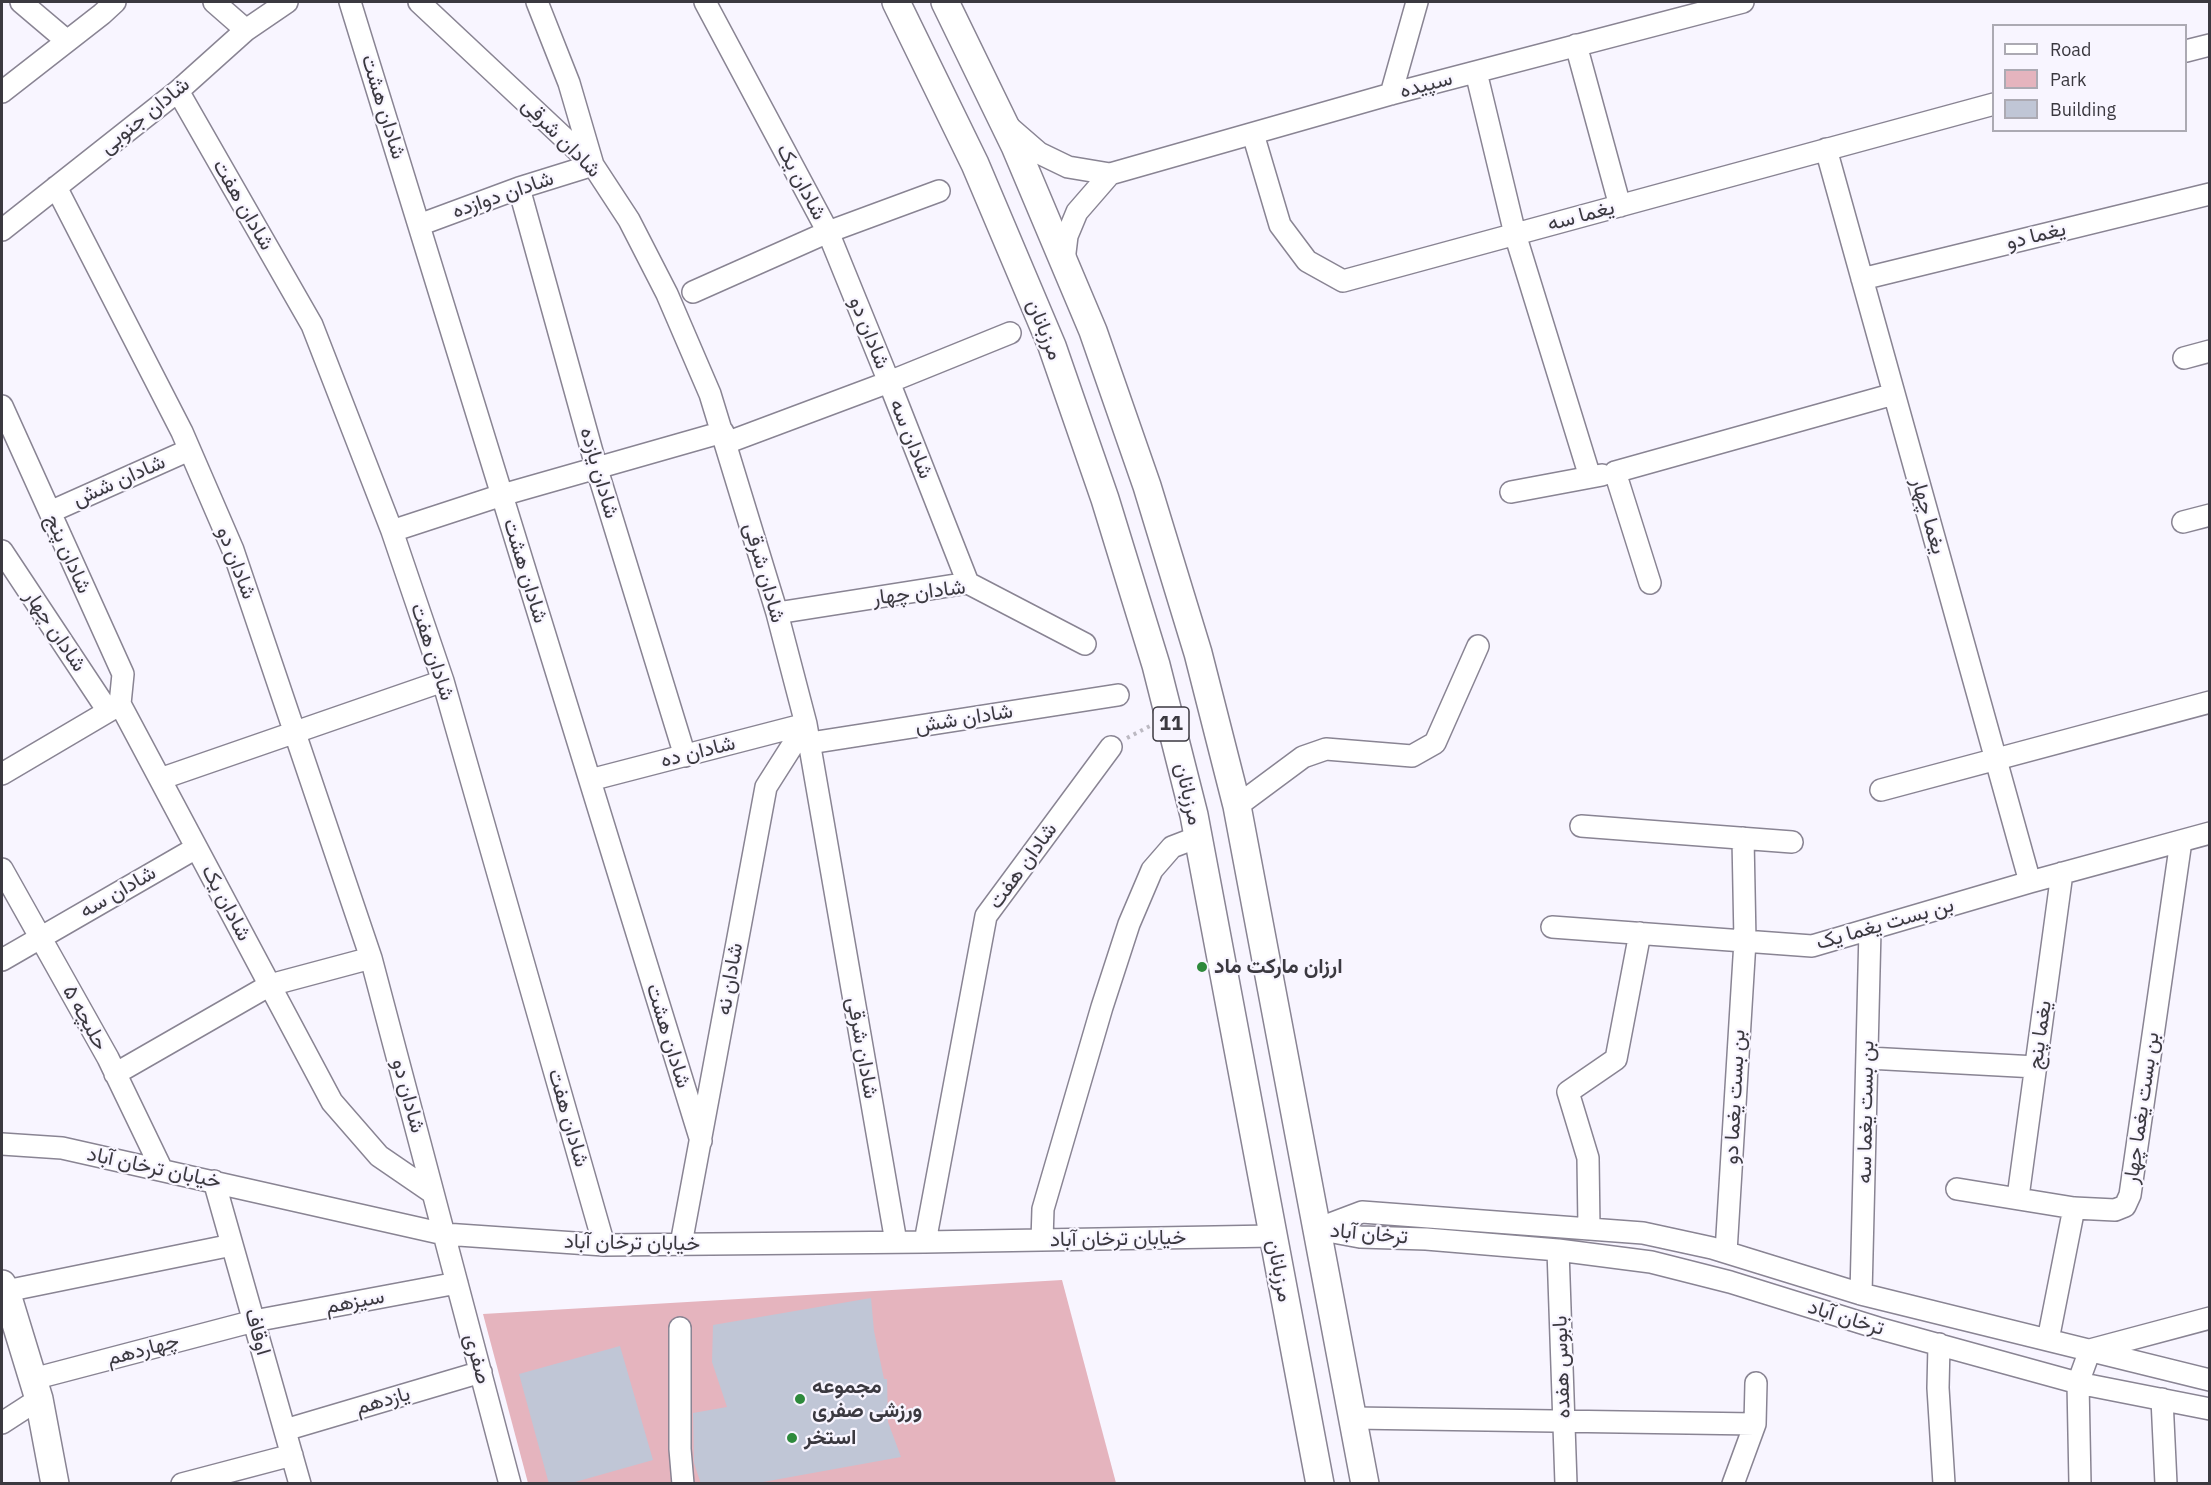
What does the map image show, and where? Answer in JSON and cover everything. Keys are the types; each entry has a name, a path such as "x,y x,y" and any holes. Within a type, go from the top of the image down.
{"main road":[{"name":"مرزبانان","path":"896,2 975,164 1052,346 1105,500 1156,665 1198,837 1320,1484"},
{"name":"11","path":"945,2 1004,123 1093,331 1147,486 1198,653 1237,806 1365,1484"},
{"path":"1273,1236 1317,1229"},
{"path":"4,1296 36,1389 55,1484"}],"street":[{"path":"21,2 67,41"},
{"path":"2,92 115,2"},
{"path":"214,2 246,30"},
{"name":"شادان جنوبی","path":"2,230 178,91 246,30 287,2"},
{"name":"شادان هشت","path":"350,2 700,1141"},
{"name":"شادان شرقی","path":"419,2 594,165 629,220 667,294 710,394 777,613 808,734 896,1242"},
{"path":"537,2 569,82 594,165"},
{"name":"شادان یک","path":"693,292 828,232 705,2"},
{"path":"1391,94 1417,2"},
{"name":"سپیده","path":"1004,123 1038,153 1068,167 1110,174 1391,94 1743,2"},
{"path":"1576,45 1620,206"},
{"path":"2187,51 2210,45"},
{"path":"1476,72 1515,234 1590,477"},
{"name":"شادان هفت","path":"178,91 312,325 392,531 443,681 604,1245"},
{"name":"یغما سه","path":"1253,134 1280,225 1307,261 1343,281 1992,105"},
{"name":"یغما چهار","path":"1826,149 2030,882"},
{"name":"شادان دوازده","path":"419,225 519,188 594,165"},
{"path":"1064,261 1067,236 1077,212 1110,174"},
{"name":"شادان دو","path":"56,187 189,450 233,550 371,958 444,1234"},
{"name":"شادان یازده","path":"519,188 596,466 685,756"},
{"path":"828,232 939,191"},
{"name":"یغما دو","path":"1862,279 2210,194"},
{"name":"شادان دو","path":"392,531 596,466 724,437 889,382 828,232"},
{"name":"شادان سه","path":"968,583 889,382 1010,333"},
{"path":"2184,358 2210,351"},
{"path":"1511,492 1615,472 1894,394"},
{"name":"شادان پنج","path":"2,406 123,674 114,708"},
{"name":"شادان شش","path":"50,512 189,450"},
{"path":"1615,472 1650,583"},
{"path":"2183,522 2210,515"},
{"name":"شادان چهار","path":"2,551 114,708"},
{"name":"شادان چهار","path":"777,613 968,583 1085,644"},
{"path":"1237,806 1303,757 1326,749 1412,756 1435,743 1478,646"},
{"path":"160,779 296,734 443,681"},
{"name":"شادان شش","path":"808,734 1118,695"},
{"path":"1881,790 2210,702"},
{"path":"2,774 114,708"},
{"name":"شادان یک","path":"114,708 160,779 332,1102 379,1156 433,1193"},
{"name":"شادان ده","path":"590,780 685,756 808,734"},
{"name":"شادان نه","path":"681,1244 766,787 808,734"},
{"name":"شادان هفت","path":"925,1242 986,916 1111,747"},
{"path":"1581,826 1792,842"},
{"name":"بن بست یغما یک","path":"1552,927 1812,946 2030,882 2210,833"},
{"path":"1042,1240 1043,1209 1102,1006 1129,924 1152,870 1172,847 1198,837"},
{"name":"بن بست یغما دو","path":"1726,1252 1744,941 1743,838"},
{"name":"بن بست یغما چهار","path":"1957,1189 2018,1197 2074,1208 2115,1210 2125,1206 2130,1195 2181,841"},
{"name":"شادان سه","path":"2,960 196,848"},
{"name":"حلبچه ۵","path":"2,870 115,1074 162,1170"},
{"name":"یغما پنج","path":"2018,1197 2062,873"},
{"name":"بن بست یغما سه","path":"1861,1294 1870,930"},
{"path":"1589,1228 1587,1158 1569,1092 1616,1059 1640,933"},
{"path":"115,1074 270,985 371,958"},
{"path":"1868,1058 2036,1067"},
{"name":"خیابان ترخان آباد","path":"2,1144 62,1148 444,1234 604,1245 1273,1236"},
{"name":"اوقاف","path":"214,1181 300,1484"},
{"path":"2048,1340 2074,1208"},
{"name":"ترخان آباد","path":"1317,1229 1362,1212 1643,1233 1726,1252 1861,1294 2210,1380"},
{"name":"ترخان آباد","path":"1317,1229 1360,1236 1558,1250 1651,1262 1730,1282 1878,1328 2078,1383 2210,1409"},
{"name":"صفری","path":"444,1234 510,1484"},
{"path":"4,1296 232,1245"},
{"name":"بابوس هفده","path":"1558,1250 1566,1484"},
{"name":"سیزهم","path":"254,1321 457,1283"},
{"path":"2080,1484 2078,1383 2090,1350 2210,1318"},
{"name":"چهاردهم","path":"2,1424 36,1389 254,1321"},
{"path":"680,1328 680,1449 683,1484"},
{"path":"1939,1344 1938,1388 1944,1484"},
{"name":"یازدهم","path":"285,1430 481,1372"},
{"path":"1733,1484 1755,1424 1756,1383"},
{"path":"2162,1399 2166,1484"},
{"path":"1353,1418 1755,1424"},
{"path":"182,1484 292,1455"}],"path":[{"path":"1111,747 1169,716"}],"green space":[{"name":"مجموعه ورزشی صفری","path":"1062,1280 1116,1483 528,1483 483,1314"}],"building":[{"path":"871,1298 874,1331 884,1379 887,1379 888,1422 901,1457 752,1484 701,1484 694,1463 693,1413 727,1407 712,1362 713,1325"},
{"path":"620,1346 653,1460 568,1484 549,1484 519,1374"}],"place":[{"name":"ارزان مارکت ماد","path":"1202,967"},
{"name":"مجموعه ورزشی صفری","path":"800,1399"},
{"name":"استخر","path":"792,1438"}]}
